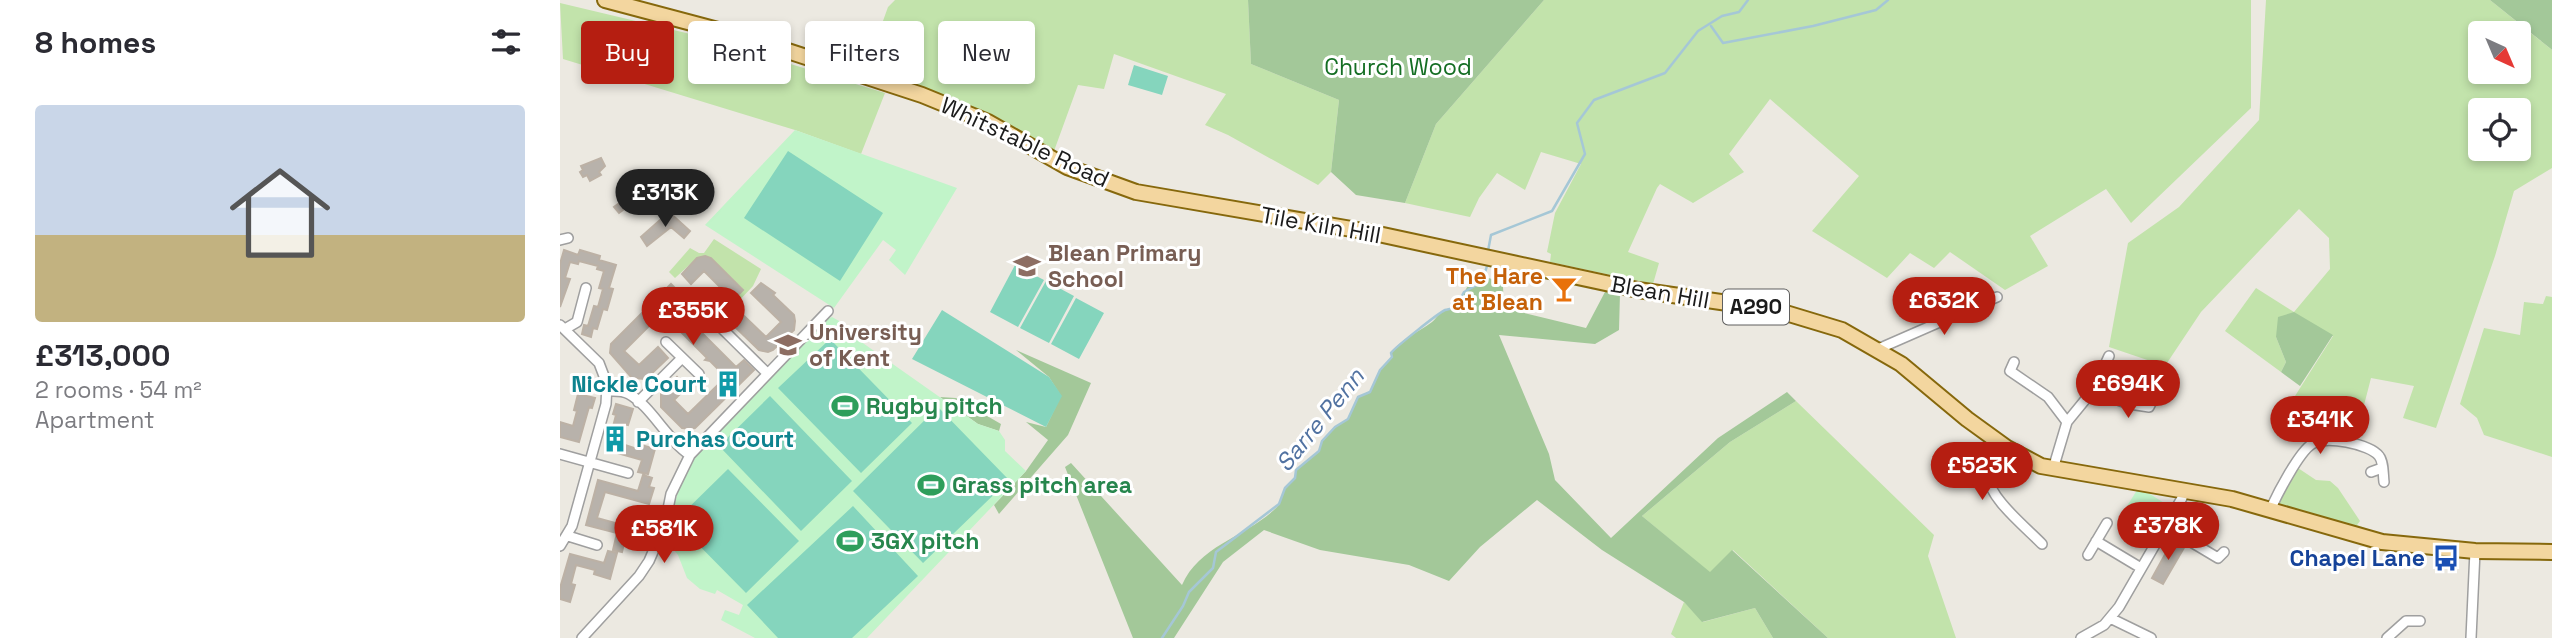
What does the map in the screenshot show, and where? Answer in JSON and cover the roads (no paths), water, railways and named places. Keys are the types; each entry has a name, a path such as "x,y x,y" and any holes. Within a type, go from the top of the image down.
{"main road":[{"name":"Whitstable Road","path":"605,0 787,49 922,95 988,122 1067,167 1124,188"},
{"name":"Tile Kiln Hill","path":"1124,188 1158,197 1369,232 1518,263"},
{"name":"Blean Hill","path":"1518,263 1638,290 1776,310 1842,330 1901,364 1967,419 2007,448"},
{"name":"A290","path":"2007,448 2041,466 2053,469 2184,489 2271,508 2355,536 2406,546 2474,551 2552,552"}],"street":[{"path":"560,546 568,536 607,391 599,363 562,327 577,322 586,288"},
{"path":"687,293 767,373"},
{"path":"1878,349 1997,297"},
{"path":"717,323 733,307"},
{"path":"582,638 639,576 649,561 664,524 671,494 690,455 828,311"},
{"path":"666,341 699,374"},
{"path":"2053,469 2067,422 2094,388 2109,356"},
{"path":"638,402 682,358"},
{"path":"2014,362 2010,371 2049,397 2067,422"},
{"path":"2094,388 2107,397 2134,406 2149,407 2153,399"},
{"path":"607,391 624,392 638,402 678,446 690,455"},
{"path":"2271,508 2295,466 2313,443 2334,440 2373,451 2379,456 2384,482"},
{"path":"2007,448 1991,472 1991,488 2008,510 2042,544"},
{"path":"560,454 628,473"},
{"path":"2371,472 2382,468"},
{"path":"2081,638 2110,618 2182,498 2184,489"},
{"path":"2088,555 2107,523"},
{"path":"2165,527 2218,558 2224,552"},
{"path":"568,536 597,545"},
{"path":"2096,541 2141,568"},
{"path":"2471,638 2474,551"},
{"path":"2110,618 2151,638"},
{"path":"2387,638 2406,621 2420,621"}],"waterway":[{"name":"Sarre Penn","path":"1488,251 1491,235 1552,211 1585,154 1577,123 1594,100 1665,73 1698,31 1722,16 1739,12 1748,0"},
{"name":"Sarre Penn","path":"1711,26 1723,43 1813,26 1876,10 1888,0"},
{"name":"Sarre Penn","path":"1162,638 1189,592 1213,568 1216,552 1279,504 1285,488 1295,478 1296,470 1319,451 1322,441 1335,427 1348,419 1358,397 1370,392 1380,370 1392,357 1391,353 1441,312 1456,307 1464,292 1482,282 1487,266"}],"place":[{"name":"Blean Primary School","path":"1027,266"},
{"name":"The Hare at Blean","path":"1564,289"},
{"name":"University of Kent","path":"788,345"},
{"name":"Nickle Court","path":"728,384"},
{"name":"Rugby pitch","path":"845,406"},
{"name":"Purchas Court","path":"615,439"},
{"name":"Grass pitch area","path":"931,485"},
{"name":"3GX pitch","path":"850,541"},
{"name":"Chapel Lane","path":"2446,558"}],"park label":[{"name":"Church Wood","path":"1398,67"}]}
